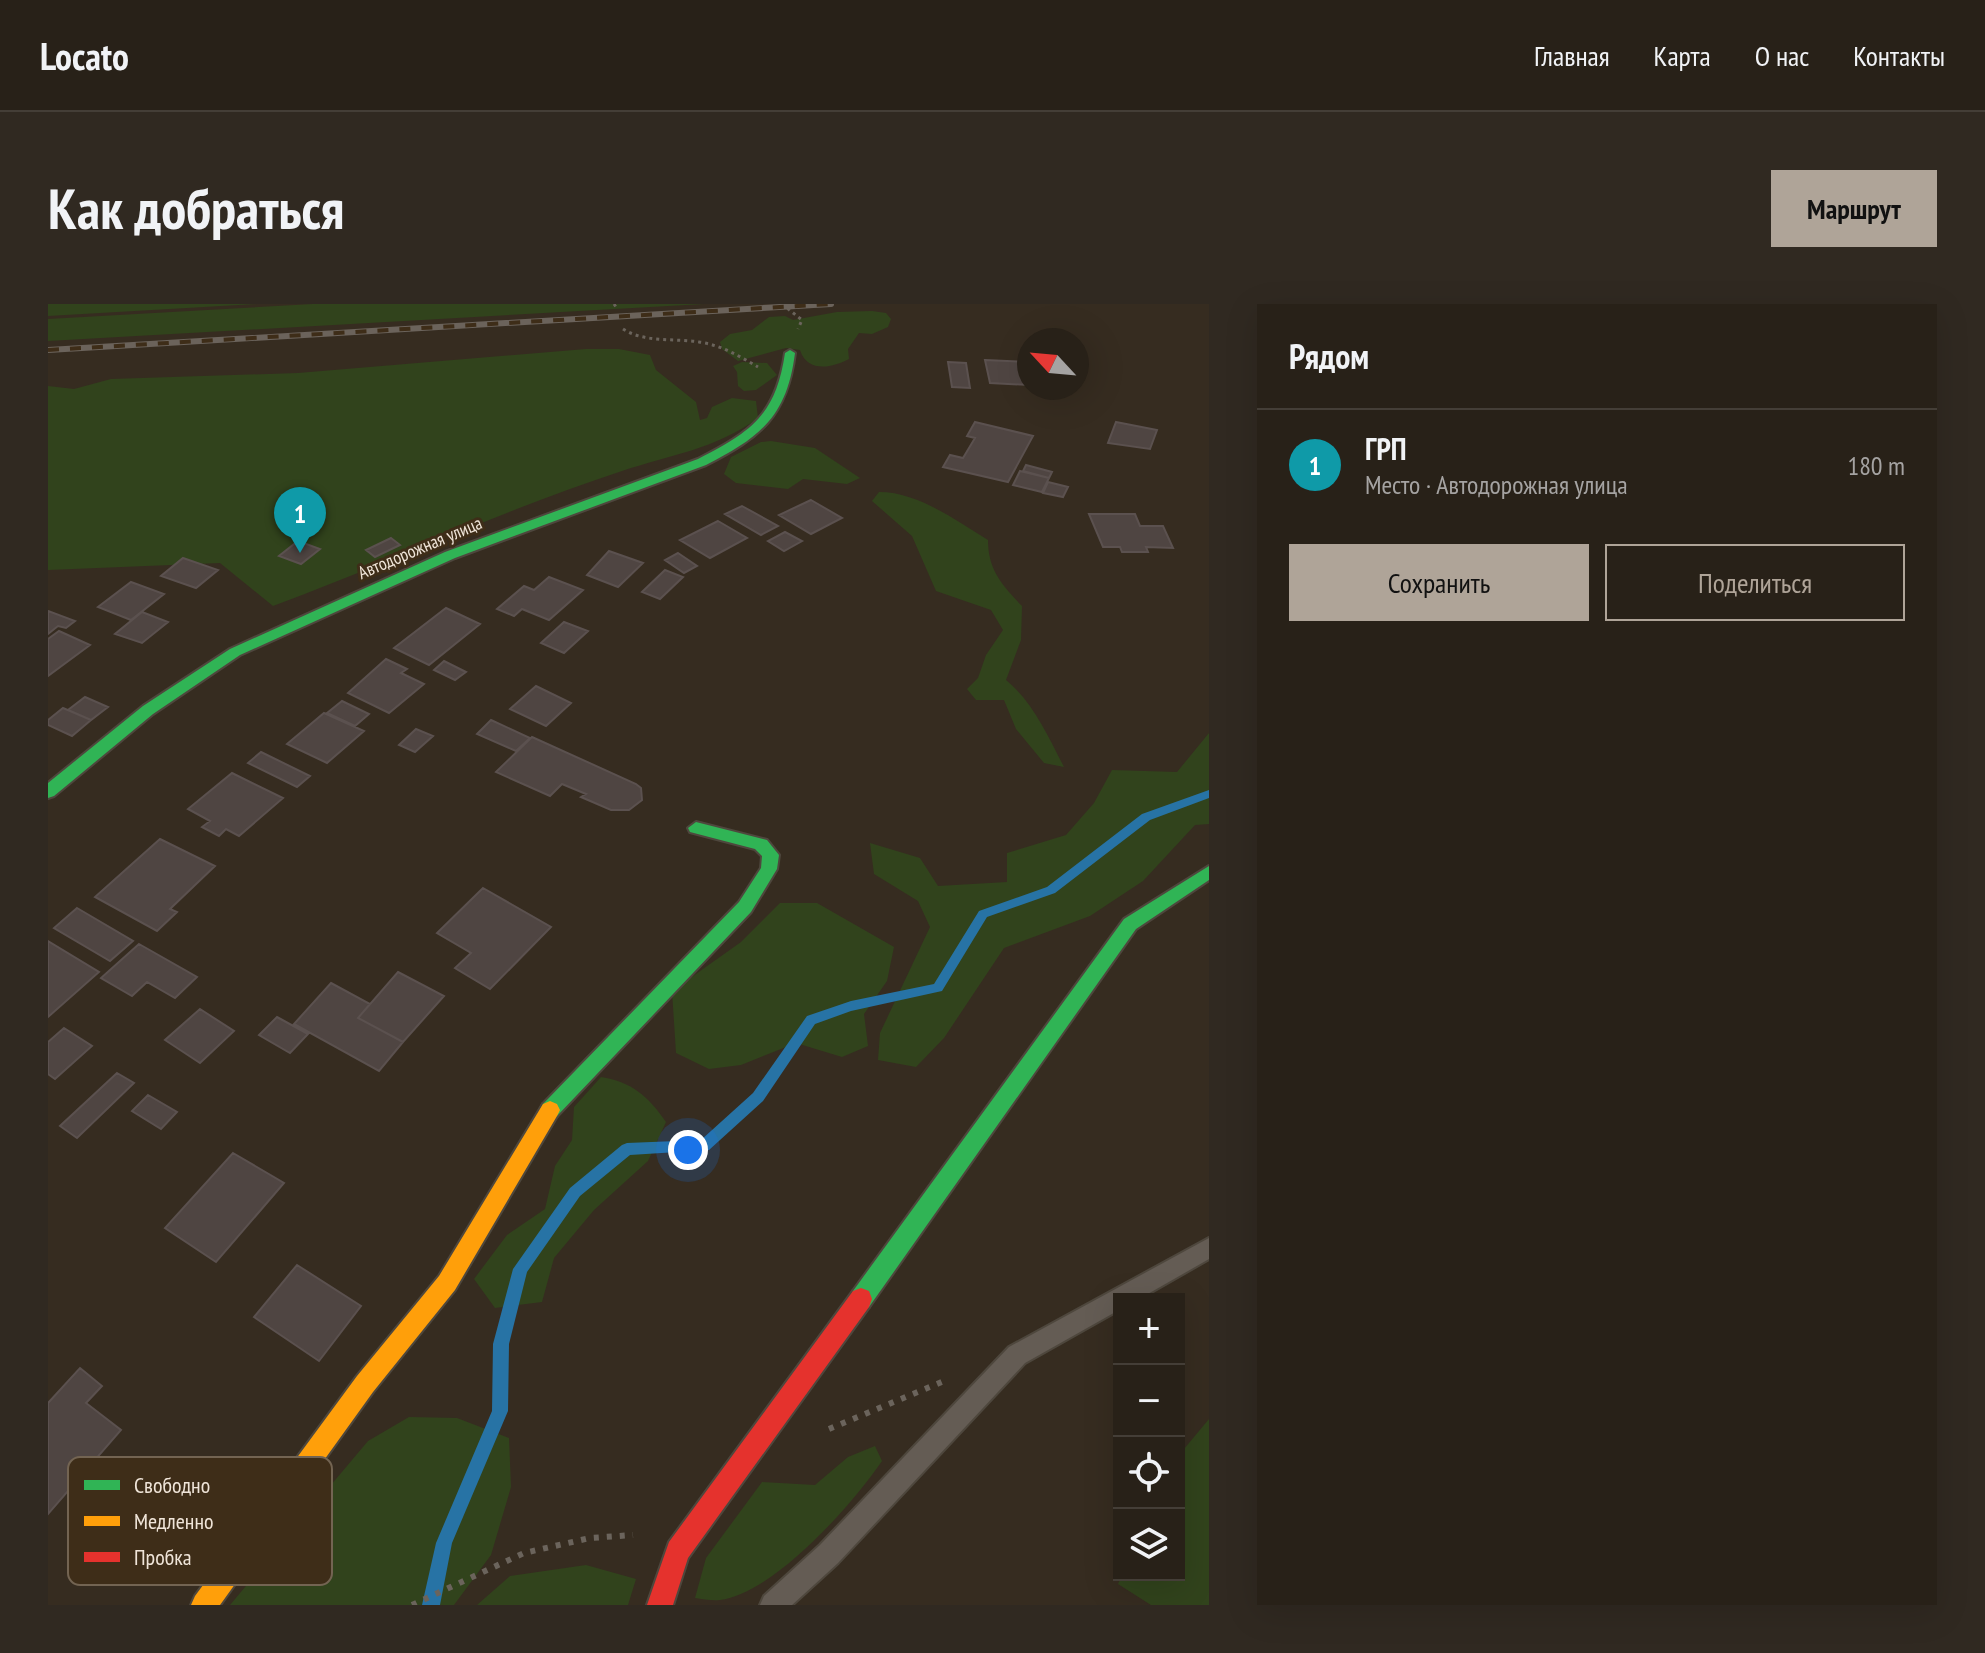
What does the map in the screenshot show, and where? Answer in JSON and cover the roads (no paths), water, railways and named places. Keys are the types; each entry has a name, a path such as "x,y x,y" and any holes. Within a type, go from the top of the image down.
{"street":[{"name":"Автодорожная улица","path":"48,792 148,710 235,652 450,555 702,462 737,445 773,414 784,397 790,375 790,353"},
{"path":"312,1457 365,1384 447,1283 546,1114 745,907 769,869 771,855 761,844 696,828"},
{"path":"660,1605 678,1551 1130,924 1209,872"},
{"path":"204,1605 219,1585"}],"lane":[{"path":"773,1605 829,1554 1017,1355 1209,1248"}],"waterway":[{"path":"431,1605 444,1543 500,1411 501,1344 520,1269 575,1192 627,1149 704,1146 758,1097 811,1020 851,1006 938,988 983,914 1051,890 1146,817 1209,794"}],"railway":[{"path":"48,350 831,304"}],"place":[{"name":"ГРП","path":"300,553"}]}
